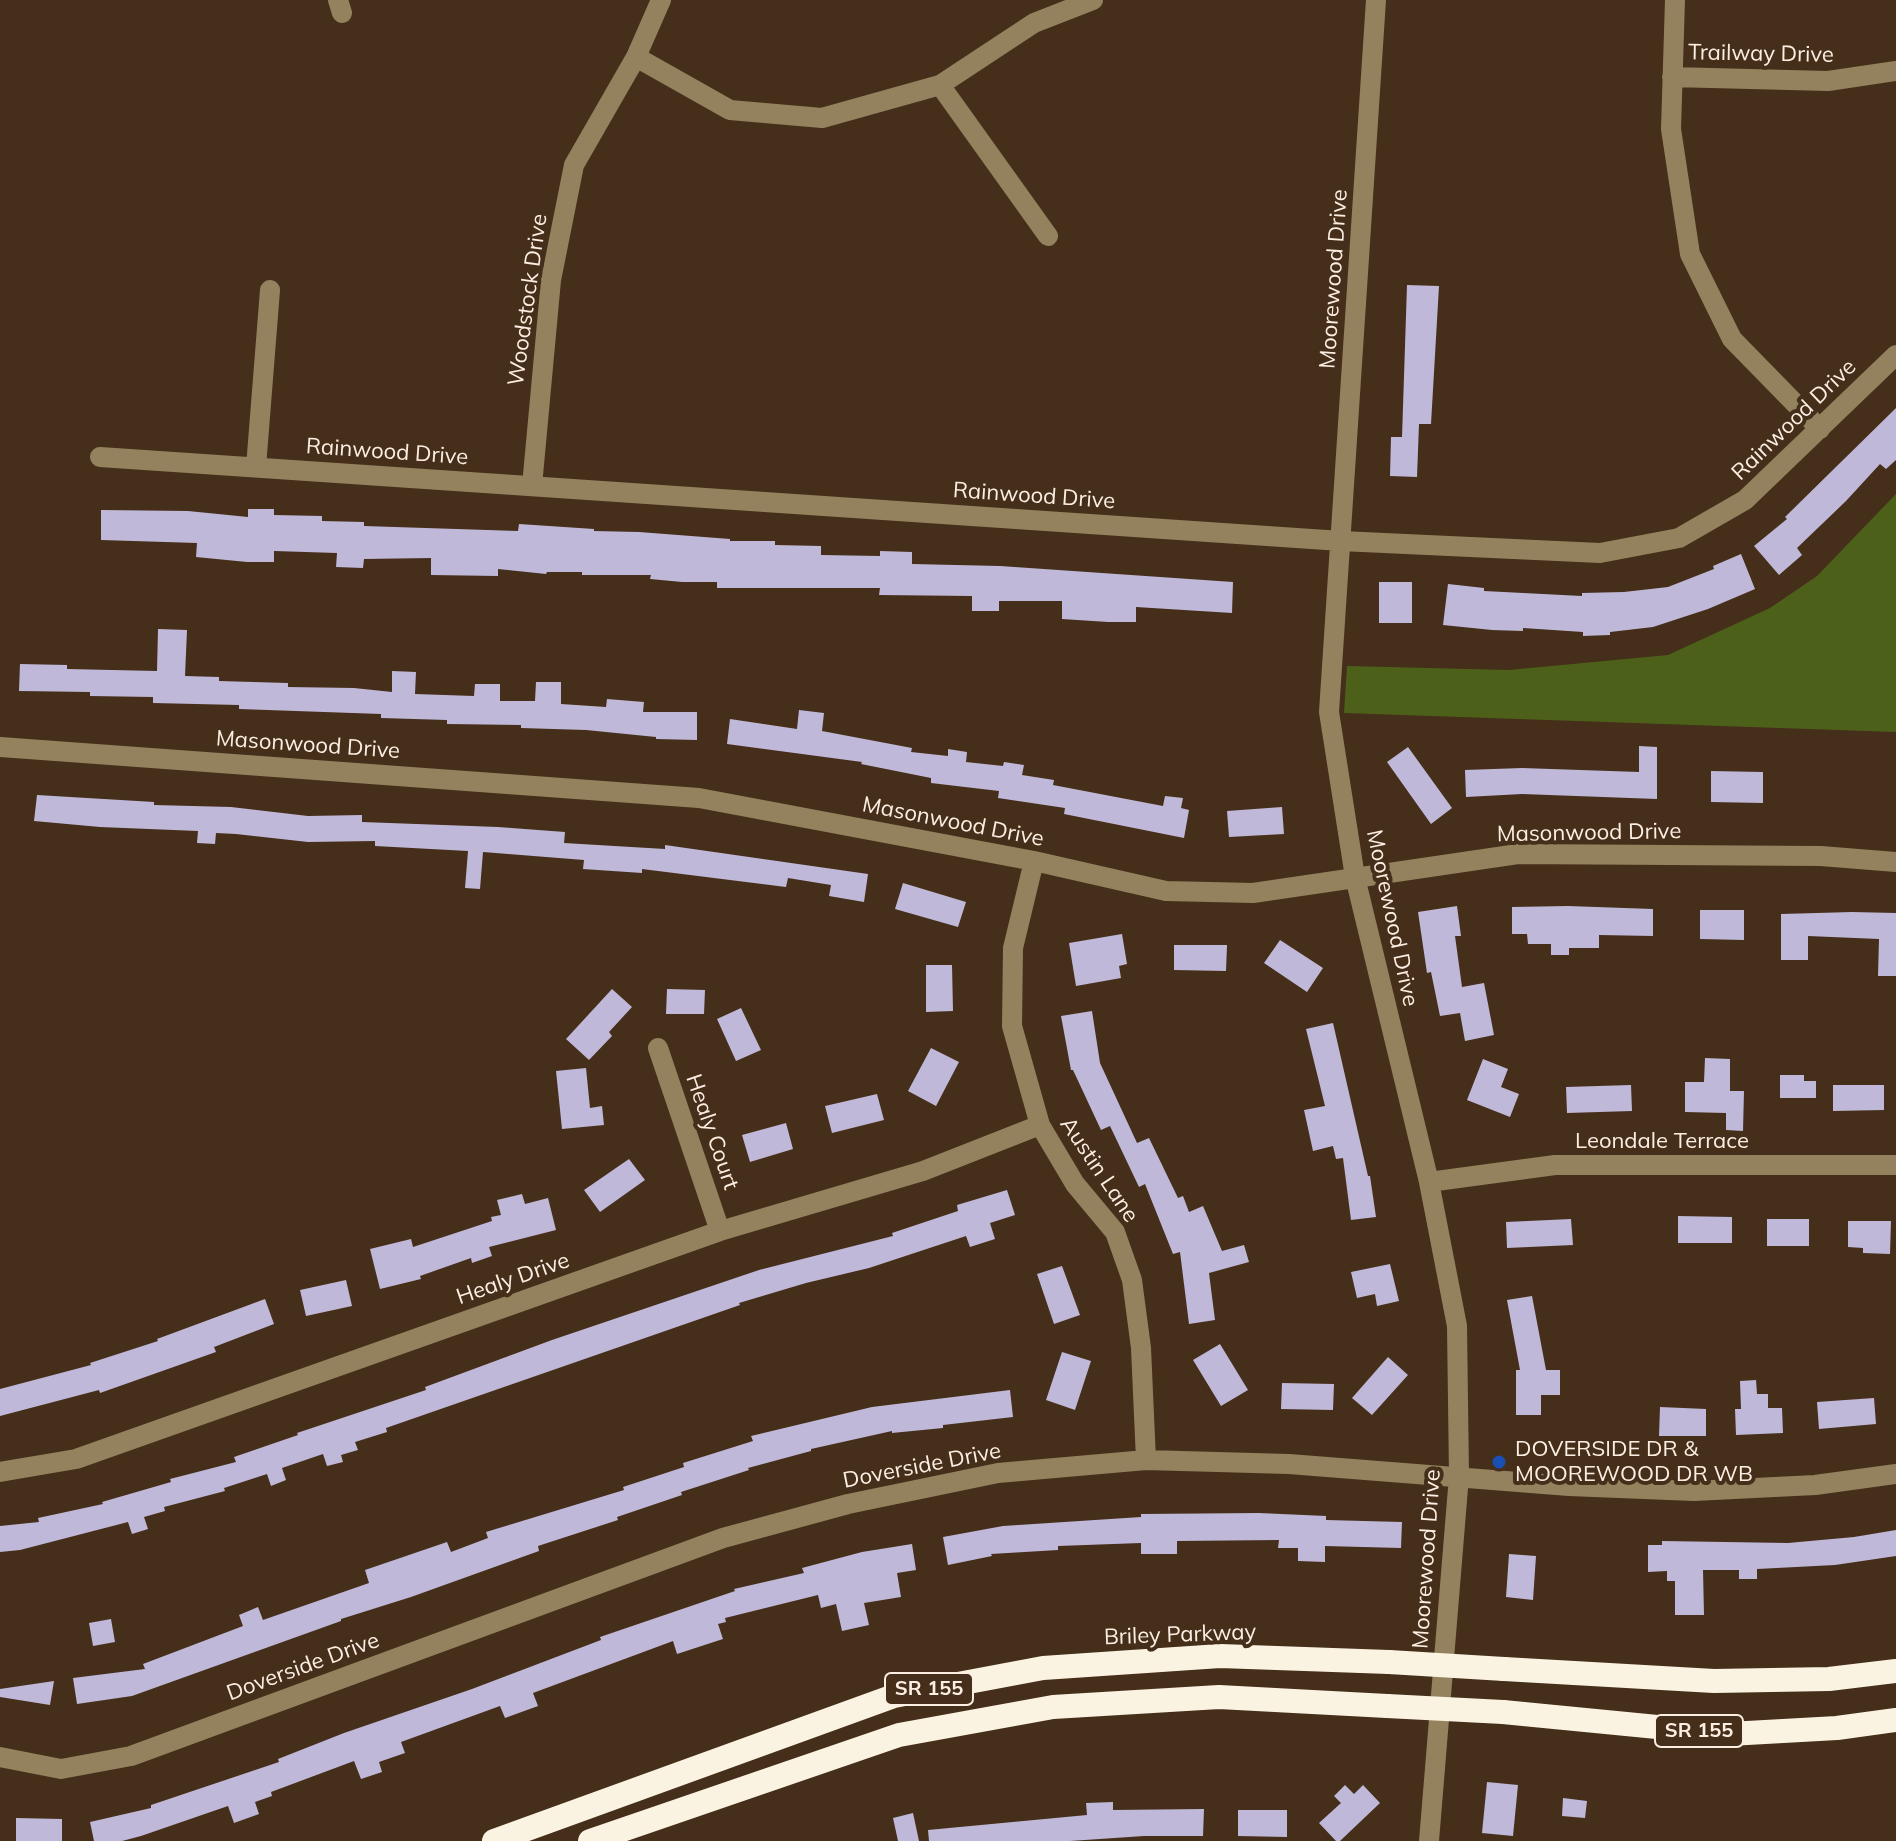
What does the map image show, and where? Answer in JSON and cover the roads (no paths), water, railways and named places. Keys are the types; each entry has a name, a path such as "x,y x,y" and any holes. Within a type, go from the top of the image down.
{"highway":[{"name":"Briley Parkway","path":"494,1841 894,1696 1043,1668 1220,1656 1389,1662 1714,1681 1829,1679 1896,1671"},
{"name":"SR 155","path":"590,1841 899,1735 1039,1709 1219,1697 1503,1712 1729,1734 1837,1728 1896,1720"}],"street":[{"name":"Woodstock Drive","path":"532,486 551,280 574,165 636,57 661,0"},
{"path":"636,57 730,110 822,118 940,85 1034,23 1093,0"},
{"name":"Moorewood Drive","path":"1376,0 1329,712 1355,877 1429,1182 1457,1326 1459,1476 1429,1841"},
{"path":"1675,0 1671,129 1690,254 1732,339 1820,429"},
{"name":"Trailway Drive","path":"1672,77 1828,81 1896,71"},
{"path":"940,85 1048,236"},
{"path":"256,467 270,290"},
{"name":"Rainwood Drive","path":"100,457 1341,541 1600,553 1679,538 1745,500 1896,355"},
{"name":"Masonwood Drive","path":"0,747 699,798 1034,861 1166,891 1253,893 1518,854 1821,856 1896,862"},
{"name":"Austin Lane","path":"1034,861 1013,948 1012,1026 1040,1125 1075,1184 1115,1232 1132,1280 1141,1348 1146,1460"},
{"name":"Healy Court","path":"658,1048 720,1231"},
{"name":"Healy Drive","path":"0,1472 76,1459 720,1231 923,1171 1040,1125"},
{"name":"Leondale Terrace","path":"1429,1182 1555,1165 1896,1165"},
{"name":"Doverside Drive","path":"0,1757 61,1769 131,1756 723,1538 848,1504 998,1473 1146,1460 1289,1464 1569,1486 1694,1491 1815,1485 1896,1474"}],"place":[{"name":"DOVERSIDE DR & MOOREWOOD DR WB","path":"1499,1462"}]}
